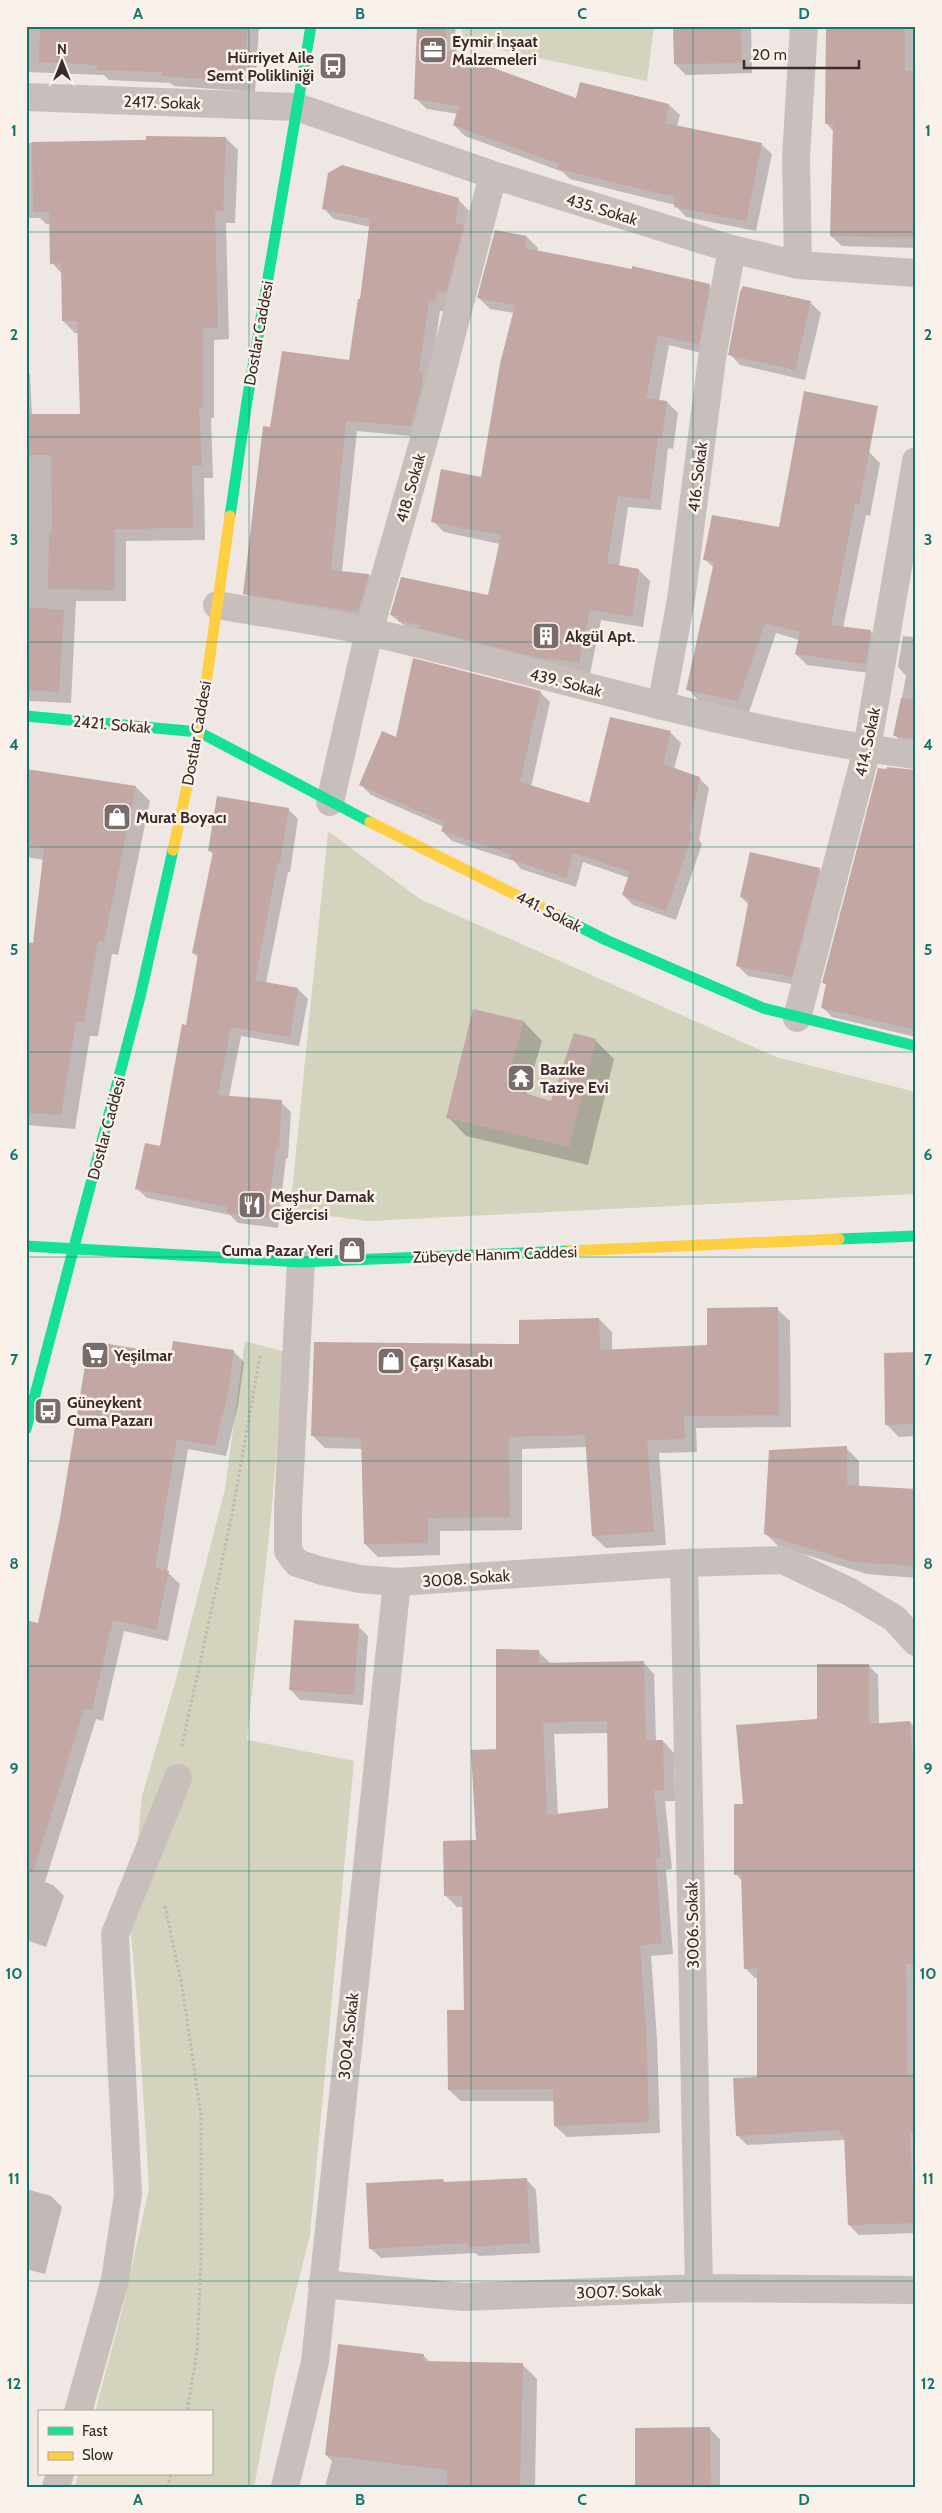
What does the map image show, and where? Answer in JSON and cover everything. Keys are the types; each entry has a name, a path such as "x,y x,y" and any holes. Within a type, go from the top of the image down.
{"street":[{"name":"Dostlar Caddesi","path":"26,1429 140,997 199,732 247,401 311,26"},
{"path":"798,265 796,157 804,26"},
{"name":"2417. Sokak","path":"26,97 297,107"},
{"name":"435. Sokak","path":"297,107 493,175 732,249 798,265 916,273"},
{"name":"418. Sokak","path":"330,802 369,632 429,422 493,175"},
{"name":"416. Sokak","path":"661,706 681,600 712,358 732,249"},
{"name":"414. Sokak","path":"797,1018 867,749 916,461"},
{"name":"439. Sokak","path":"217,605 369,632 682,712 867,749 916,755"},
{"name":"2421. Sokak","path":"26,716 199,732"},
{"name":"441. Sokak","path":"199,732 330,802 606,940 763,1008 797,1018 916,1046"},
{"name":"Zübeyde Hanım Caddesi","path":"26,1246 301,1262 916,1236"},
{"name":"3008. Sokak","path":"301,1262 288,1509 288,1551 297,1563 322,1571 360,1579 397,1582 684,1563 783,1560 850,1592 894,1618 916,1642"},
{"name":"3006. Sokak","path":"684,1563 699,2288"},
{"name":"3004. Sokak","path":"285,2487 316,2362 322,2284 397,1582"},
{"path":"79,2410 115,2280 128,2194 115,1934 178,1778"},
{"name":"3007. Sokak","path":"322,2284 463,2296 699,2288 916,2290"}],"path":[{"path":"178,1778 184,1728 232,1515 261,1346"},
{"path":"165,1897 165,1906 182,1986 201,2116 201,2260 197,2352 187,2410"}],"green space":[{"path":"462,26 654,26 647,81 463,42"},
{"path":"328,831 420,899 776,1057 916,1092 916,1194 368,1221 290,1211"},
{"path":"245,1341 285,1352 271,1517 247,1740 354,1761 310,2235 276,2371 254,2487 75,2487 78,2476 212,2476 212,2410 96,2410 123,2307 149,2188 138,2013 130,1925 142,1796 177,1676 225,1489"}],"building":[{"path":"40,26 248,26 244,82 162,76 162,72 97,70 97,65 39,62"},
{"path":"417,26 446,26 447,51 576,98 580,82 669,104 665,123 762,143 746,221 674,207 675,197 558,169 559,164 453,125 459,106 414,99"},
{"path":"673,26 741,26 742,63 674,64"},
{"path":"826,26 905,26 905,71 916,71 916,238 830,236 833,124 825,124"},
{"path":"146,136 226,137 223,211 215,211 218,328 203,328 203,407 199,407 202,466 192,466 193,528 115,529 114,590 48,589 49,533 52,533 51,455 28,455 28,414 80,414 77,321 62,321 61,263 50,264 49,212 33,212 32,142 146,140"},
{"path":"342,165 459,198 455,223 464,225 446,293 437,291 435,301 429,301 419,372 423,373 421,390 411,426 346,421 331,570 369,574 358,612 243,594 263,426 270,427 282,351 349,360 358,299 360,299 370,219 322,209 328,173"},
{"path":"495,230 527,236 525,248 632,269 632,266 710,284 699,345 658,335 646,398 667,401 662,439 658,438 650,500 618,496 607,563 639,569 632,617 590,610 579,663 548,658 548,660 419,628 420,625 398,621 399,616 390,615 401,577 488,595 501,535 431,522 441,469 481,477 500,364 515,305 477,298"},
{"path":"743,286 811,301 795,370 728,355 740,292"},
{"path":"804,391 878,406 859,505 855,504 831,625 871,630 866,664 795,654 800,632 765,623 738,701 686,690 714,562 703,560 712,515 779,527"},
{"path":"26,607 64,610 59,692 26,690"},
{"path":"413,658 541,691 520,782 589,803 610,717 671,731 663,764 700,777 689,831 693,833 666,911 622,895 630,872 573,853 566,878 510,859 511,854 441,831 444,822 359,785 382,731 396,737"},
{"path":"901,698 916,700 916,739 893,736"},
{"path":"887,767 916,770 916,1030 821,1008 826,984 822,983 878,768 887,769"},
{"path":"26,769 136,786 104,942 98,941 84,1022 76,1022 61,1115 26,1113 26,942 33,943 44,848 26,846"},
{"path":"217,796 289,808 280,863 278,862 255,980 298,988 290,1037 231,1027 218,1095 282,1100 279,1148 276,1148 268,1218 227,1213 227,1207 135,1189 145,1143 160,1146 182,1024 186,1025 198,954 192,953 213,852 208,851"},
{"path":"750,852 820,868 792,977 736,966 749,899 740,897"},
{"name":"Bazıke Taziye Evi","path":"473,1009 524,1021 505,1087 551,1101 574,1033 596,1039 569,1147 446,1118"},
{"path":"778,1307 779,1415 684,1416 685,1439 647,1440 654,1532 592,1536 585,1435 509,1437 510,1517 428,1518 428,1543 364,1544 361,1438 311,1436 314,1342 519,1344 519,1320 599,1318 600,1350 707,1345 707,1308"},
{"path":"89,1341 171,1354 173,1341 234,1350 228,1393 215,1446 177,1439 155,1568 169,1571 156,1630 113,1620 92,1710 84,1709 33,1872 26,1871 26,1620 38,1623 60,1518"},
{"path":"916,1352 916,1424 885,1425 884,1353"},
{"path":"847,1446 847,1485 916,1489 916,1566 853,1562 764,1534 769,1450"},
{"path":"294,1620 359,1624 354,1695 289,1690"},
{"path":"496,1649 539,1650 539,1663 644,1661 646,1740 663,1740 664,1790 654,1790 661,1858 656,1859 662,1943 640,1945 646,2027 649,2122 554,2126 553,2089 448,2090 447,2010 464,2010 462,1896 444,1896 443,1841 476,1840 471,1750 496,1749","holes":["607,1721 608,1808 547,1815 543,1723"]},
{"path":"817,1664 869,1664 869,1724 910,1721 916,1816 916,1964 906,1964 907,2075 916,2075 916,2131 910,2132 914,2223 848,2225 844,2135 840,2135 839,2130 736,2136 733,2078 757,2077 757,1968 744,1969 741,1875 734,1875 734,1804 743,1804 736,1725 817,1719"},
{"path":"527,2178 530,2243 467,2247 467,2243 369,2249 366,2183 443,2179 444,2182"},
{"path":"338,2344 424,2354 423,2361 523,2363 520,2487 447,2487 447,2470 325,2455"},
{"path":"710,2427 711,2487 635,2487 635,2428"}],"traffic: fast":[{"path":"230,516 247,401 311,26"},
{"path":"26,716 199,732 370,822"},
{"path":"26,1429 140,997 173,850"},
{"path":"558,916 606,940 763,1008 916,1046"},
{"path":"839,1239 916,1236"},
{"path":"26,1246 301,1262 569,1251"}],"traffic: slow":[{"path":"173,850 199,732 230,516"},
{"path":"370,822 558,916"},
{"path":"569,1251 839,1239"}],"place":[{"name":"Eymir İnşaat Malzemeleri","path":"433,50"},
{"name":"Hürriyet Aile Semt Polikliniği","path":"333,66"},
{"name":"Akgül Apt.","path":"546,636"},
{"name":"Murat Boyacı","path":"117,817"},
{"name":"Bazıke Taziye Evi","path":"521,1078"},
{"name":"Meşhur Damak Ciğercisi","path":"252,1205"},
{"name":"Cuma Pazar Yeri","path":"352,1250"},
{"name":"Yeşilmar","path":"95,1355"},
{"name":"Çarşı Kasabı","path":"391,1361"},
{"name":"Güneykent Cuma Pazarı","path":"48,1411"}]}
